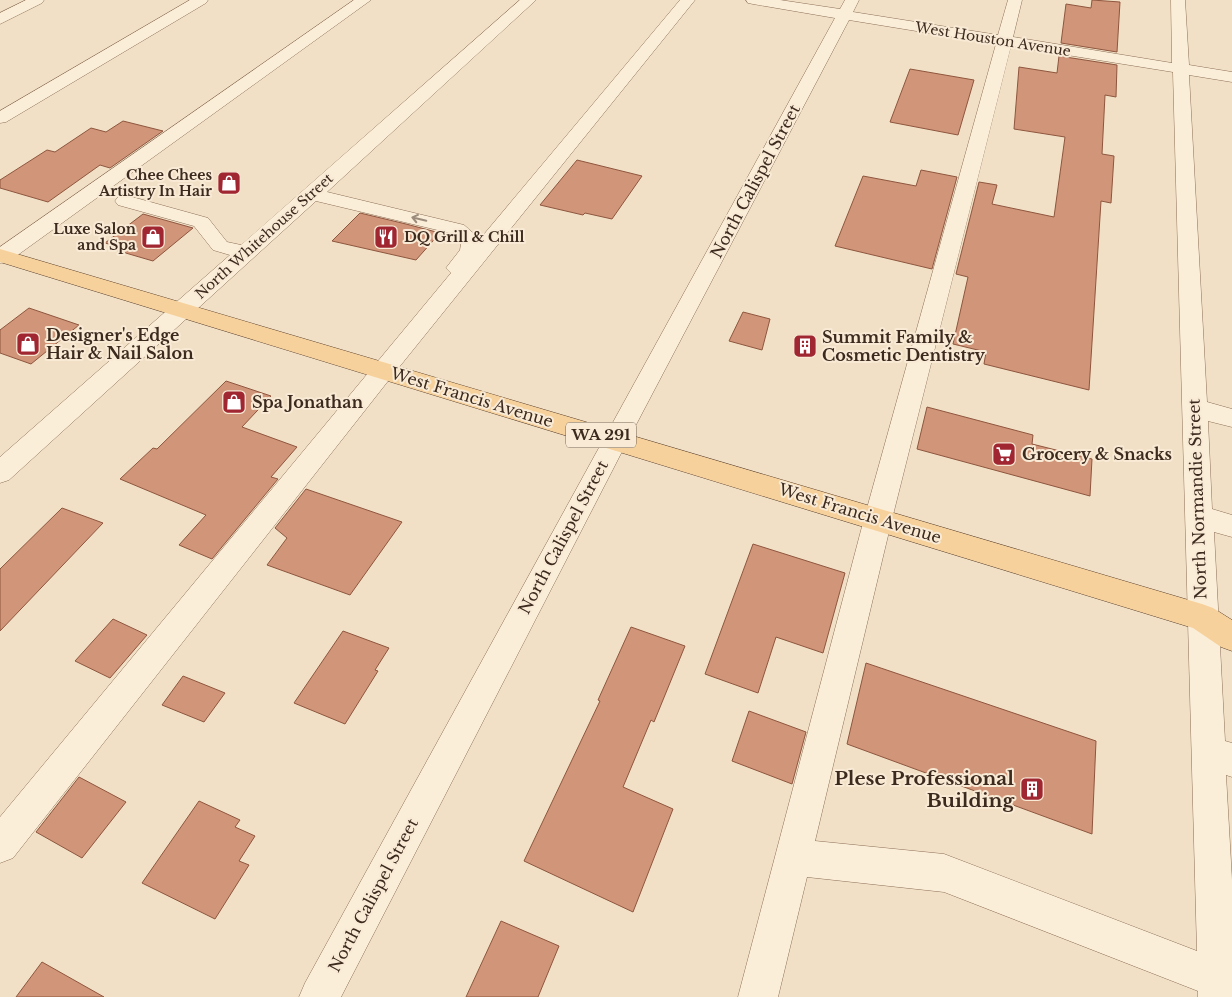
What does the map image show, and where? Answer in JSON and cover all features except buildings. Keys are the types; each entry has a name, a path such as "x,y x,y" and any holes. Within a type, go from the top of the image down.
{"main road":[{"name":"West Francis Avenue","path":"1,256 878,519 1217,616 1232,637"}],"street":[{"path":"0,18 37,0"},
{"path":"0,118 201,0"},
{"path":"1,256 364,0"},
{"name":"North Whitehouse Street","path":"0,473 528,0"},
{"path":"0,844 383,370 688,0"},
{"name":"West Houston Avenue","path":"753,0 848,7 1004,40 1232,77"},
{"path":"758,997 878,519 1015,0"},
{"name":"North Normandie Street","path":"1178,0 1198,517 1217,616 1220,756 1218,988"},
{"name":"North Calispel Street","path":"319,997 848,7"},
{"path":"311,194 445,225 457,229 466,236 472,243 470,251 427,303"},
{"path":"125,201 201,222 220,246 245,253"},
{"path":"1194,408 1232,418"},
{"path":"1198,517 1232,526"},
{"path":"794,857 944,873 1218,988"}],"place":[{"name":"Chee Chees Artistry In Hair","path":"229,183"},
{"name":"Luxe Salon and Spa","path":"153,237"},
{"name":"DQ Grill & Chill","path":"386,237"},
{"name":"Designer's Edge Hair & Nail Salon","path":"28,344"},
{"name":"Summit Family & Cosmetic Dentistry","path":"805,346"},
{"name":"Spa Jonathan","path":"234,402"},
{"name":"Grocery & Snacks","path":"1004,454"},
{"name":"Plese Professional Building","path":"1032,789"}]}
